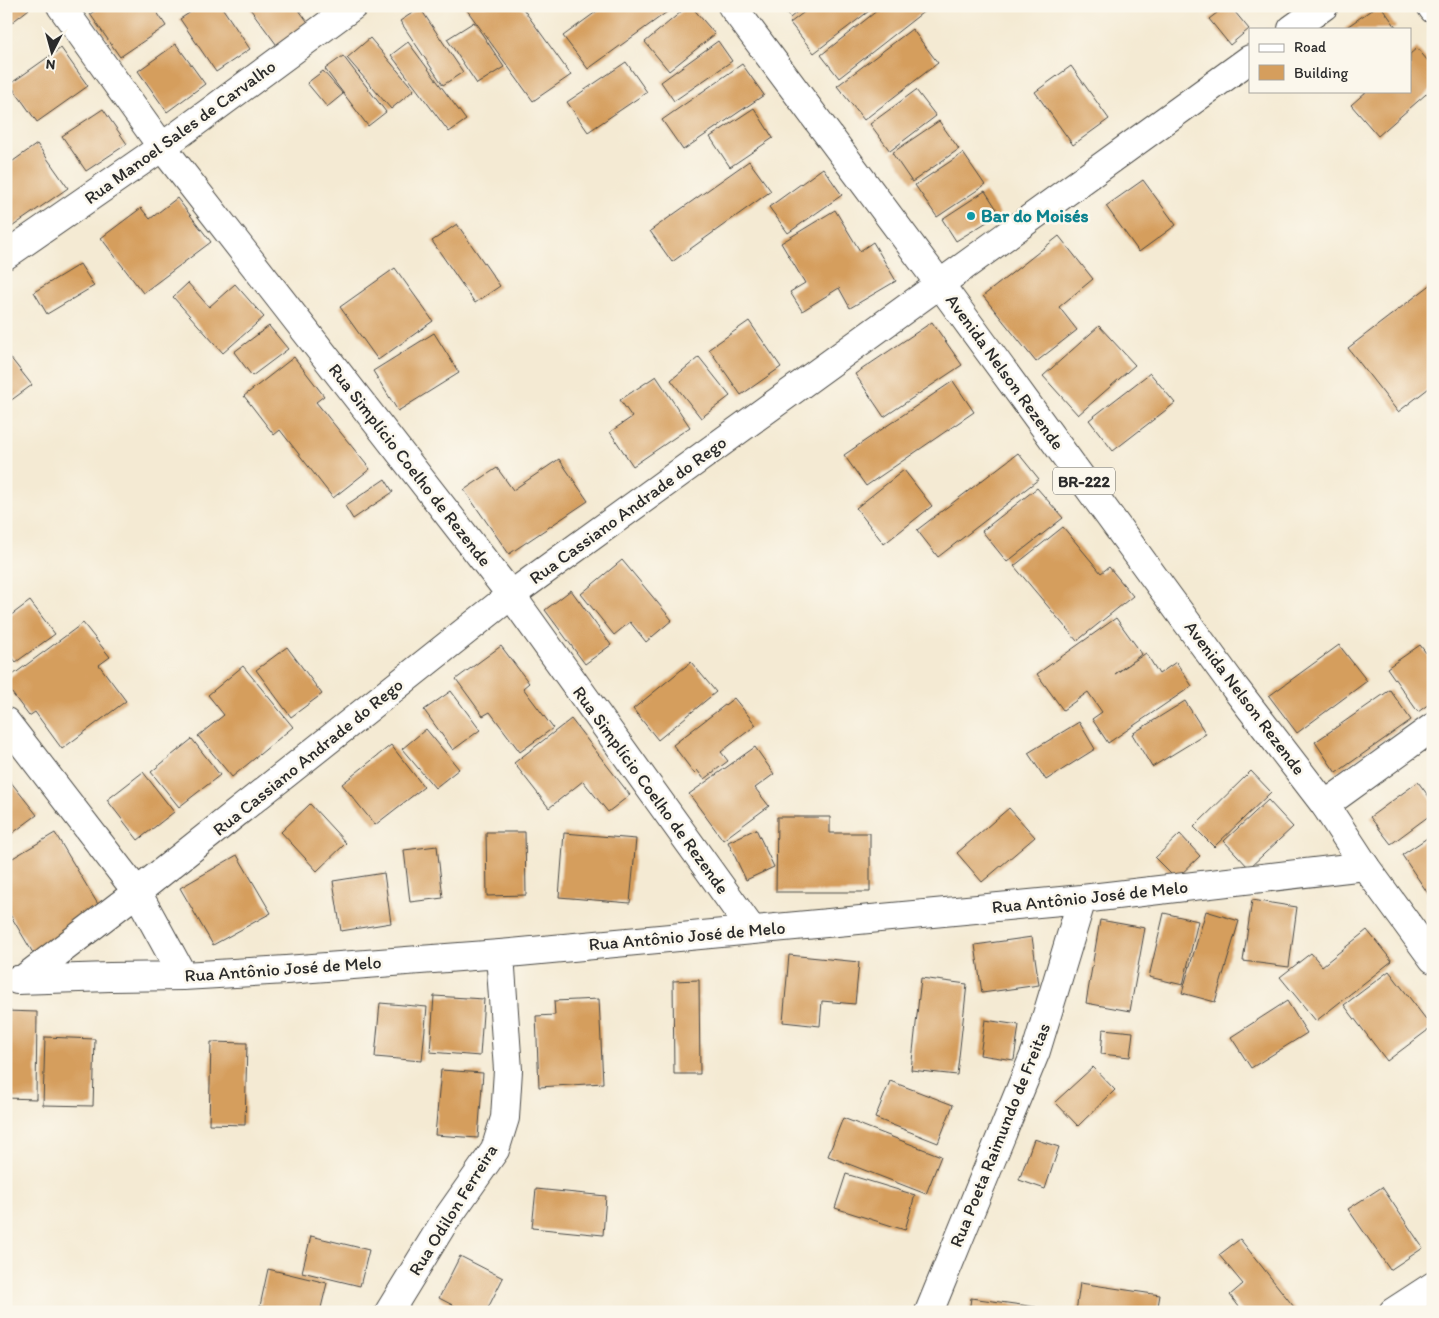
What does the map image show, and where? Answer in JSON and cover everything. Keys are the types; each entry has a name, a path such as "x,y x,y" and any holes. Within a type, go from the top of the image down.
{"street":[{"name":"Rua Simplício Coelho de Rezende","path":"61,6 162,147 511,595 752,930"},
{"name":"Rua Manoel Sales de Carvalho","path":"6,255 162,147 353,6"},
{"name":"Avenida Nelson Rezende","path":"732,6 939,283 1235,688 1325,805 1365,866 1433,959"},
{"path":"1293,28 1324,6"},
{"name":"Rua Cassiano Andrade do Rego","path":"14,980 137,892 511,595 1249,60"},
{"path":"6,722 137,892 183,976"},
{"path":"1325,805 1433,727"},
{"name":"Rua Antônio José de Melo","path":"14,980 183,976 500,954 1082,899 1365,866"},
{"name":"Rua Poeta Raimundo de Freitas","path":"929,1312 1036,1051 1082,899"},
{"name":"Rua Odilon Ferreira","path":"389,1312 443,1224 495,1150 505,1118 508,1070 500,954"},
{"path":"1393,1312 1433,1286"}],"building":[{"path":"6,6 27,6 29,9 6,27"},
{"path":"102,6 153,6 166,26 120,57 90,14"},
{"path":"200,6 221,6 250,49 216,72 180,19"},
{"path":"248,6 296,6 310,25 279,48"},
{"path":"464,6 521,6 571,75 533,101"},
{"path":"604,6 662,6 667,12 588,69 563,36"},
{"path":"688,6 691,6 715,34 669,71 645,42"},
{"path":"780,6 804,6 790,18"},
{"path":"812,6 872,6 873,8 814,53 790,23"},
{"path":"883,6 931,6 839,78 821,55"},
{"path":"1226,6 1230,6 1249,29 1230,45 1209,19"},
{"path":"1377,6 1381,6 1396,27 1395,28 1345,28"},
{"path":"420,8 463,72 443,85 400,21"},
{"path":"474,22 504,67 477,84 447,39"},
{"path":"912,29 938,63 864,120 837,86"},
{"path":"370,38 414,90 391,109 347,58"},
{"path":"718,41 732,61 674,101 661,82"},
{"path":"408,42 466,120 449,132 391,55"},
{"path":"176,44 205,84 167,112 138,71"},
{"path":"61,48 88,86 37,122 10,84"},
{"path":"1417,48 1433,67 1433,88 1378,136 1351,105 1366,92 1412,92 1412,52"},
{"path":"343,56 386,112 368,126 325,69"},
{"path":"626,62 647,92 588,132 567,102"},
{"path":"742,64 764,95 683,150 662,120"},
{"path":"1071,66 1109,119 1073,145 1035,92"},
{"path":"323,71 343,94 327,107 307,83"},
{"path":"916,90 936,116 890,151 870,124"},
{"path":"754,108 773,138 730,167 710,137"},
{"path":"103,109 127,144 86,171 62,136"},
{"path":"939,121 959,149 912,182 892,153"},
{"path":"37,144 68,188 6,231 6,166"},
{"path":"963,153 985,185 937,217 915,185"},
{"path":"749,161 771,191 672,262 650,231"},
{"path":"823,168 842,195 788,233 769,207"},
{"path":"1143,180 1176,225 1139,252 1106,206"},
{"name":"Bar do Moisés","path":"985,191 1000,214 956,241 942,219"},
{"path":"177,198 211,242 143,293 101,238 141,208 150,219"},
{"path":"835,210 860,251 873,242 896,281 850,308 839,288 802,311 790,292 805,283 781,243"},
{"path":"457,224 500,286 475,303 432,241"},
{"path":"1059,236 1093,279 1059,307 1077,330 1036,362 983,296"},
{"path":"80,264 94,286 47,314 34,292"},
{"path":"395,268 433,321 378,360 340,307"},
{"path":"188,283 209,307 235,284 264,317 223,353 173,297"},
{"path":"1433,283 1433,385 1398,412 1348,348"},
{"path":"749,321 781,367 741,395 709,349"},
{"path":"932,322 962,365 884,417 855,374"},
{"path":"269,326 288,349 252,376 234,352"},
{"path":"1099,326 1135,365 1078,415 1043,376"},
{"path":"434,333 459,373 398,411 373,371"},
{"path":"6,352 32,385 6,404"},
{"path":"294,357 324,396 316,402 370,469 333,498 280,430 274,435 244,396"},
{"path":"699,357 730,396 701,418 671,380"},
{"path":"1150,373 1175,403 1113,451 1089,420"},
{"path":"656,376 690,427 633,466 610,432 632,417 620,400"},
{"path":"953,381 974,412 866,486 844,455"},
{"path":"1018,453 1039,479 938,557 917,530"},
{"path":"559,459 588,501 509,554 464,490 497,468 513,490"},
{"path":"904,470 932,506 884,544 856,508"},
{"path":"385,479 393,492 353,519 345,506"},
{"path":"1037,488 1063,518 1007,562 982,531"},
{"path":"1063,527 1101,573 1109,567 1133,596 1077,641 1014,566"},
{"path":"622,560 672,620 646,642 630,622 614,635 581,594"},
{"path":"571,590 611,645 585,664 545,610"},
{"path":"30,601 55,634 16,662 6,650 6,619"},
{"path":"1116,618 1142,654 1115,674 1146,653 1159,674 1176,662 1192,686 1108,743 1092,719 1102,712 1088,692 1063,710 1037,674"},
{"path":"83,623 110,657 99,665 126,701 62,749 35,712 29,716 6,685 6,680"},
{"path":"1339,645 1367,681 1297,733 1269,696"},
{"path":"1420,645 1433,662 1433,701 1418,712 1387,668"},
{"path":"501,646 529,683 523,688 553,728 520,752 490,712 483,716 456,679"},
{"path":"287,647 322,694 291,717 256,670"},
{"path":"691,662 716,692 658,740 633,709"},
{"path":"243,666 293,727 232,777 198,736 224,715 208,695"},
{"path":"1390,690 1411,720 1336,773 1315,742"},
{"path":"451,691 480,730 453,750 424,710"},
{"path":"734,698 756,725 721,752 728,761 704,779 697,770 694,773 673,745"},
{"path":"1185,701 1206,734 1152,767 1132,734"},
{"path":"571,719 630,795 608,812 583,781 549,808 514,763"},
{"path":"1079,722 1095,749 1046,780 1028,753"},
{"path":"426,729 459,769 435,788 402,749"},
{"path":"192,739 220,775 179,807 151,772"},
{"path":"391,745 424,787 375,825 342,784"},
{"path":"755,747 774,774 755,788 769,806 723,840 689,794"},
{"path":"1251,771 1271,792 1214,847 1194,827"},
{"path":"143,772 174,812 138,840 107,800"},
{"path":"6,776 37,815 6,838"},
{"path":"1418,782 1433,802 1433,813 1391,844 1370,817"},
{"path":"1268,800 1293,827 1249,868 1224,841"},
{"path":"310,804 346,843 317,871 281,832"},
{"path":"1009,808 1035,837 982,882 957,853"},
{"path":"777,817 830,817 830,833 870,833 870,892 776,892"},
{"path":"756,829 774,867 746,880 728,842"},
{"path":"486,832 525,832 526,895 487,896"},
{"path":"55,833 102,911 33,953 6,908 6,862"},
{"path":"564,833 636,839 630,903 559,897"},
{"path":"1180,834 1200,856 1176,879 1155,858"},
{"path":"1433,834 1433,892 1429,895 1402,855"},
{"path":"437,846 443,898 410,902 404,850"},
{"path":"237,855 271,913 213,945 180,888"},
{"path":"384,873 391,923 341,931 333,881"},
{"path":"1433,899 1433,910 1428,903"},
{"path":"1252,900 1297,907 1289,967 1243,961"},
{"path":"1206,911 1239,921 1215,1002 1182,993"},
{"path":"1164,913 1198,921 1183,985 1149,977"},
{"path":"1100,920 1145,928 1130,1011 1086,1003"},
{"path":"1367,930 1392,961 1316,1021 1280,977 1311,953 1322,966"},
{"path":"1032,937 1039,985 982,993 975,945"},
{"path":"789,955 859,962 855,1004 822,1001 820,1026 783,1022"},
{"path":"1389,971 1432,1027 1387,1061 1344,1005"},
{"path":"921,978 967,984 957,1075 911,1070"},
{"path":"699,980 700,1074 674,1074 673,981"},
{"path":"434,996 484,999 480,1056 430,1052"},
{"path":"599,999 603,1083 539,1087 536,1016 555,1015 554,1001"},
{"path":"1287,1001 1307,1033 1251,1068 1231,1037"},
{"path":"380,1003 427,1007 422,1061 375,1057"},
{"path":"6,1011 37,1012 36,1099 6,1098"},
{"path":"985,1020 1019,1025 1014,1060 980,1055"},
{"path":"1103,1029 1133,1032 1130,1057 1101,1054"},
{"path":"45,1037 95,1039 93,1106 43,1105"},
{"path":"211,1042 247,1043 245,1125 209,1124"},
{"path":"1093,1067 1115,1090 1078,1126 1055,1102"},
{"path":"441,1070 483,1073 478,1138 435,1135"},
{"path":"890,1081 953,1105 938,1143 875,1118"},
{"path":"843,1118 941,1156 926,1194 828,1156"},
{"path":"1034,1139 1059,1147 1045,1189 1019,1180"},
{"path":"846,1174 915,1195 905,1230 835,1208"},
{"path":"1382,1187 1423,1248 1390,1270 1348,1209"},
{"path":"536,1189 606,1196 603,1235 532,1228"},
{"path":"311,1236 369,1250 360,1286 302,1272"},
{"path":"1240,1239 1298,1312 1243,1312 1230,1295 1243,1284 1219,1255"},
{"path":"460,1256 503,1278 486,1312 466,1312 439,1298"},
{"path":"268,1269 327,1283 320,1312 285,1312 260,1306"},
{"path":"1080,1283 1160,1295 1157,1312 1076,1312"},
{"path":"971,1298 1036,1307 1035,1312 969,1312"},
{"path":"243,1307 260,1311 260,1312 242,1312"}],"place":[{"name":"Bar do Moisés","path":"971,216"}]}
